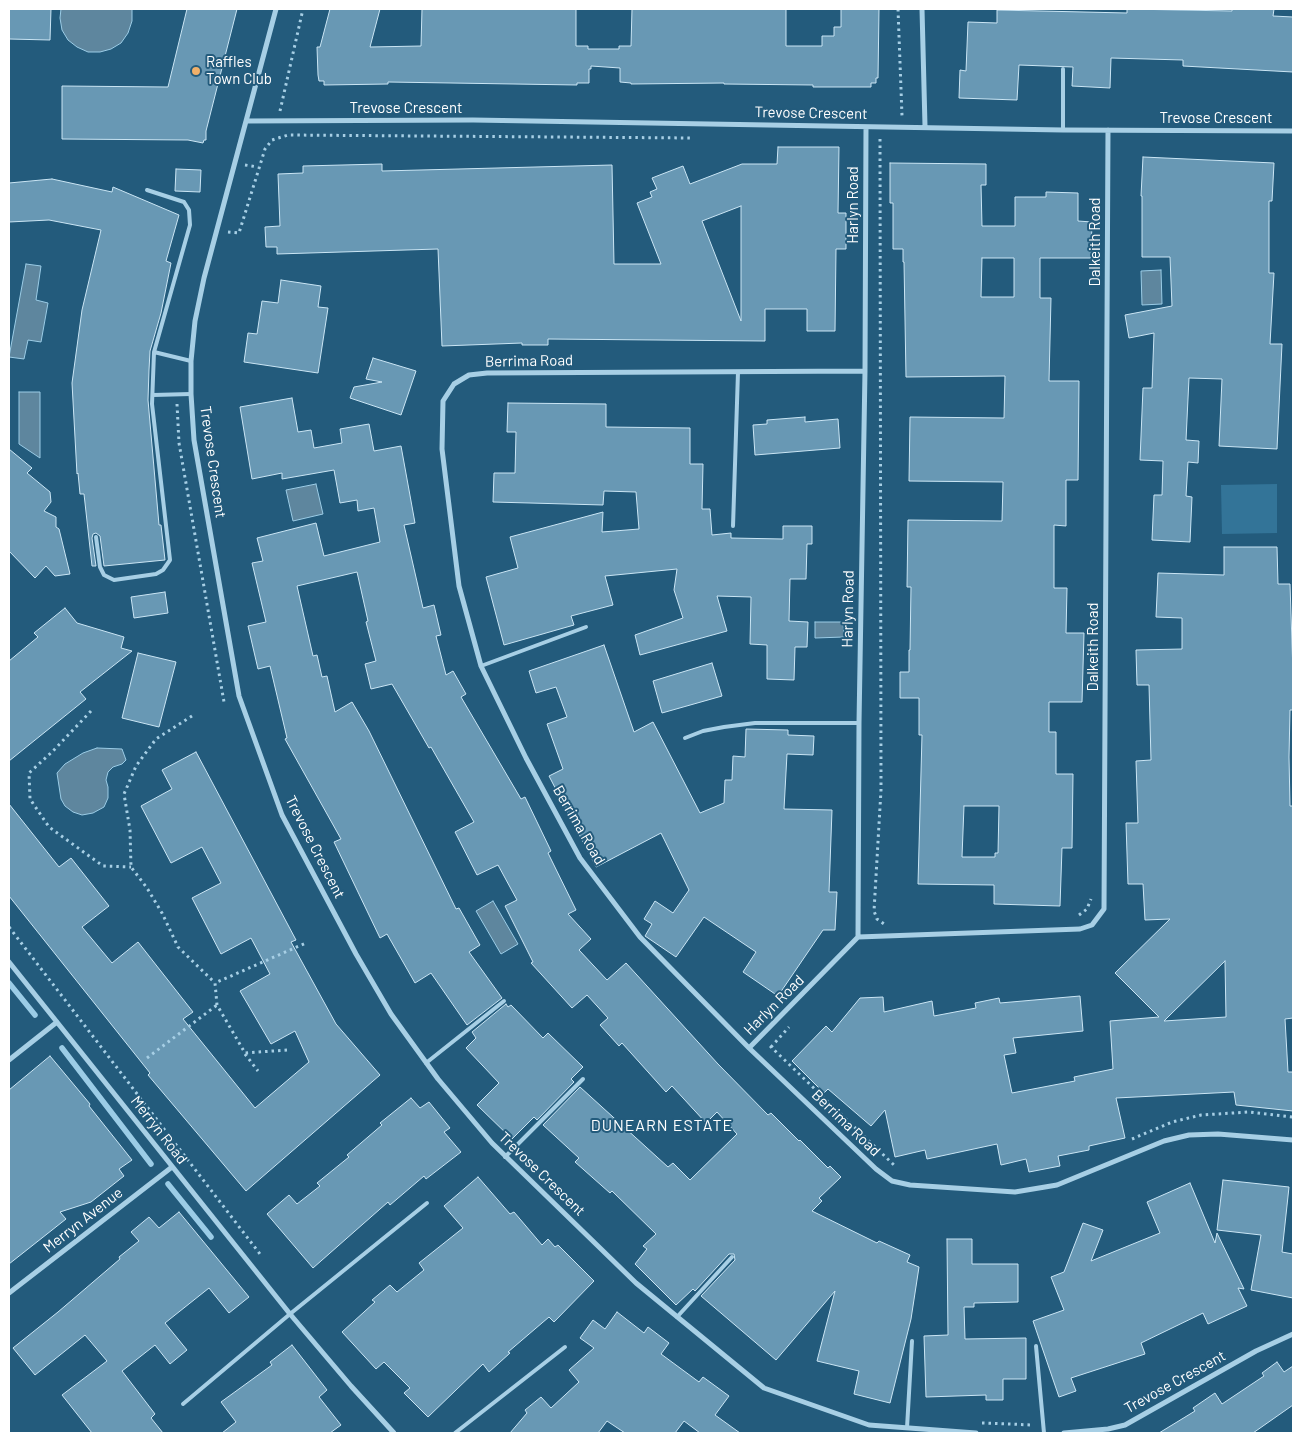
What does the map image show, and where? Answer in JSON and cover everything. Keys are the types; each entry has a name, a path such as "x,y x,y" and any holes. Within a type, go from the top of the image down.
{"street":[{"path":"246,121 276,9"},
{"path":"922,9 925,126"},
{"name":"Trevose Crescent","path":"976,1433 868,1425 764,1388 636,1283 505,1157 438,1080 391,1014 356,954 282,815 239,696 194,440 191,361 195,321 204,278 246,121 473,120 866,127 925,126 1063,130 1293,131"},
{"name":"Harlyn Road","path":"749,1048 858,937 866,127"},
{"name":"Dalkeith Road","path":"858,937 1080,928 1092,925 1104,910 1108,130"},
{"name":"Berrima Road","path":"865,371 487,373 469,375 454,384 443,401 442,449 459,586 481,666 526,758 580,858 640,937 749,1048 876,1169 892,1181 910,1185 1015,1192 1057,1185 1164,1141 1189,1135 1218,1134 1293,1140"},
{"name":"Merryn Road","path":"9,962 290,1314 394,1433"},
{"path":"9,1060 57,1022"},
{"name":"Merryn Avenue","path":"9,1293 172,1167"},
{"name":"Trevose Crescent","path":"1064,1433 1108,1430 1125,1425 1256,1351 1293,1334"}],"lane":[{"path":"1063,69 1063,130"},
{"path":"96,537 100,567 104,575 114,580 156,574 163,570 170,560 152,395 154,352 190,225 188,210 184,202 147,190"},
{"path":"154,352 191,361"},
{"path":"733,526 738,372"},
{"path":"152,395 191,394"},
{"path":"481,666 586,627"},
{"path":"685,738 703,731 755,723 859,723"},
{"path":"426,1062 504,1001"},
{"path":"505,1157 584,1079"},
{"path":"183,1404 427,1203"},
{"path":"677,1316 732,1257"},
{"path":"908,1428 912,1341"},
{"path":"1036,1346 1044,1433"},
{"path":"455,1433 564,1347"}],"path":[{"path":"217,232 239,233 260,161 265,149 272,140 303,9"},
{"path":"898,9 902,127"},
{"path":"272,140 288,135 696,138"},
{"path":"866,139 880,139 881,790 874,911 877,919 883,924 893,923"},
{"path":"176,395 179,443 224,702"},
{"path":"91,711 29,773 30,799 49,827 102,866 131,867"},
{"path":"192,716 156,738 136,766 124,794 130,830 131,867 157,905 178,947 215,983 217,1005 245,1053 258,1071"},
{"path":"1074,918 1087,910 1091,899 1091,890"},
{"path":"9,927 262,1257"},
{"path":"215,983 306,943"},
{"path":"147,1058 217,1005"},
{"path":"771,1047 790,1026"},
{"path":"760,1036 897,1168"},
{"path":"245,1053 287,1050"},
{"path":"1125,1142 1172,1122 1201,1115 1249,1112 1293,1118"},
{"path":"976,1433 976,1423 1033,1425 1034,1433"}],"shaded area":[{"path":"61,9 132,9 132,21 128,33 121,43 111,49 100,52 88,52 68,40 62,30"},
{"path":"26,264 41,266 36,300 48,303 41,342 28,340 24,359 9,357"},
{"path":"1161,270 1162,304 1142,305 1141,271"},
{"path":"19,392 40,392 40,458 19,444"},
{"path":"316,484 323,514 293,521 286,490"},
{"path":"1277,484 1277,533 1222,534 1221,485"},
{"path":"815,622 843,622 844,637 815,638"},
{"path":"97,748 122,749 126,760 108,772 106,780 108,798 104,807 93,813 82,815 73,812 65,806 61,799 57,773 65,764 83,753"},
{"path":"493,901 518,944 501,954 476,911"}],"building":[{"path":"9,9 51,9 50,40 9,39"},
{"name":"Raffles Town Club","path":"187,9 237,9 206,131 206,140 203,143 188,140 62,139 62,86 168,87"},
{"path":"330,9 380,9 370,47 421,46 422,9 576,9 576,46 588,46 588,49 619,49 619,46 631,46 632,9 786,9 786,46 822,46 822,36 834,36 834,27 841,27 841,9 879,9 878,78 876,78 876,83 871,83 871,87 813,87 813,85 724,83 631,84 620,82 620,68 591,66 591,69 589,69 589,83 577,83 577,85 388,82 388,84 324,85 324,81 319,81 317,47 320,47"},
{"path":"1127,9 1232,11 1232,9 1274,9 1273,16 1293,17 1293,72 1183,66 1183,60 1111,58 1110,88 1072,86 1073,67 1019,65 1017,100 959,98 960,70 966,71 968,22 997,23 997,10 1127,13"},
{"path":"778,147 839,147 838,213 846,213 846,249 836,249 835,331 807,331 807,309 765,309 765,341 548,339 548,345 522,345 522,343 442,346 438,249 277,254 277,247 266,247 265,227 280,226 278,174 303,173 303,166 382,164 382,171 612,165 614,264 661,264 637,203 652,197 650,192 657,189 652,178 683,166 690,184 742,164 777,164","holes":["741,206 741,321 702,221"]},
{"path":"1143,157 1274,163 1272,201 1269,201 1269,273 1274,273 1270,344 1282,344 1277,449 1219,446 1222,379 1189,378 1186,440 1199,441 1198,463 1188,462 1186,496 1192,497 1190,542 1152,540 1154,495 1162,495 1163,461 1140,460 1143,388 1152,388 1154,333 1129,338 1125,315 1172,306 1170,257 1142,257 1141,196"},
{"path":"890,163 986,164 986,185 981,185 982,226 1015,226 1015,197 1046,197 1046,192 1078,193 1078,221 1092,222 1091,258 1040,258 1040,298 1051,298 1049,381 1079,381 1078,480 1066,480 1066,526 1054,525 1054,588 1067,588 1066,633 1084,633 1082,702 1049,702 1049,732 1056,732 1056,774 1073,774 1072,848 1062,848 1060,906 994,904 994,885 918,884 922,735 919,735 919,698 900,698 900,672 909,672 910,650 911,587 907,587 908,520 1002,521 1003,482 909,481 910,417 1004,418 1005,376 906,377 903,249 893,249 893,203 890,203","holes":["982,258 1014,258 1014,297 981,297","964,806 999,806 998,853 995,853 995,857 962,857"]},
{"path":"176,169 201,170 200,192 175,191"},
{"path":"52,179 112,192 113,187 179,215 166,261 171,263 161,313 150,351 149,370 148,400 159,525 161,525 165,560 104,566 100,536 96,533 93,534 92,538 96,566 92,566 84,494 80,494 77,474 72,383 82,310 101,230 49,220 9,222 9,183"},
{"path":"281,280 321,286 318,307 328,308 318,373 244,362 248,333 257,334 262,301 278,303"},
{"path":"373,358 416,371 401,415 350,398 354,387 382,382 366,379"},
{"path":"292,398 298,432 311,430 314,448 342,443 340,429 369,424 374,451 401,446 415,523 404,525 423,608 434,605 441,635 436,636 446,675 453,671 466,694 461,697 521,799 525,797 551,851 548,853 576,910 568,914 591,939 579,950 607,980 626,963 718,1064 768,1115 771,1113 828,1168 830,1166 841,1177 819,1198 822,1201 812,1211 877,1243 879,1241 910,1255 907,1262 919,1267 911,1319 890,1403 854,1394 859,1371 817,1361 835,1291 776,1360 701,1296 735,1260 734,1254 729,1254 695,1291 693,1289 676,1305 635,1264 647,1249 643,1246 656,1234 612,1191 610,1193 575,1162 579,1158 543,1125 580,1087 668,1167 673,1163 690,1180 737,1134 717,1112 706,1123 672,1086 666,1092 622,1043 619,1046 600,1025 608,1018 587,995 572,1008 531,963 533,962 505,906 517,900 498,865 477,875 455,832 474,822 431,747 429,748 392,684 371,689 365,664 376,661 366,622 368,621 357,572 297,586 313,656 317,655 322,677 327,676 335,712 352,702 369,731 456,909 459,908 480,945 469,952 502,998 467,1025 431,973 415,983 387,934 380,938 334,842 341,839 285,739 287,738 270,666 258,669 248,626 266,622 252,563 263,561 257,538 316,523 324,556 380,542 374,508 358,511 357,500 340,503 334,470 282,479 282,473 252,479 240,407"},
{"path":"508,403 606,404 606,427 690,428 690,464 703,464 702,509 710,509 712,535 731,533 731,538 783,539 783,526 812,526 812,544 807,544 806,579 790,579 789,621 808,622 807,647 795,647 794,680 767,679 767,645 750,644 751,597 717,596 727,631 640,655 635,635 683,618 674,590 677,569 605,576 613,605 571,616 574,625 504,645 486,577 518,568 510,537 603,512 602,532 639,529 636,492 604,491 603,505 493,502 494,473 515,473 516,432 507,432"},
{"path":"805,417 805,422 838,419 840,448 755,455 753,425 767,424 767,420"},
{"path":"9,449 32,468 27,473 50,492 51,502 44,511 56,517 56,527 59,529 70,574 55,576 46,566 35,578 9,551"},
{"path":"1224,547 1277,547 1278,584 1290,584 1293,673 1293,710 1290,710 1289,757 1290,806 1293,806 1293,1018 1285,1019 1288,1072 1293,1072 1293,1111 1236,1105 1234,1092 1116,1098 1125,1138 1089,1146 1089,1150 1058,1156 1060,1166 1029,1172 1026,1159 1001,1165 997,1144 927,1159 925,1150 895,1157 885,1110 871,1126 828,1089 824,1093 792,1061 826,1026 832,1032 860,998 883,997 884,1012 932,1001 934,1016 976,1008 975,1003 999,998 1000,1003 1080,996 1083,1031 1013,1038 1016,1053 1004,1055 1012,1093 1075,1081 1074,1077 1113,1069 1110,1021 1159,1017 1115,973 1170,919 1145,920 1143,884 1128,884 1126,823 1138,823 1136,761 1151,760 1149,685 1137,685 1136,650 1182,649 1182,618 1156,617 1158,573 1224,575","holes":["1225,961 1226,1017 1164,1021"]},
{"path":"165,592 168,613 134,618 131,597"},
{"path":"65,608 77,623 124,637 121,648 132,651 80,692 86,699 9,761 9,661 38,637 34,633"},
{"path":"604,645 634,732 653,722 700,813 724,803 725,780 732,780 733,756 745,757 746,729 788,730 788,735 814,736 813,755 787,754 784,809 832,810 829,892 837,892 835,930 823,930 778,996 743,972 756,952 704,917 676,957 645,936 652,924 644,919 655,901 673,913 689,890 661,833 596,867 549,776 563,769 547,724 567,717 556,687 536,693 529,671"},
{"path":"138,653 176,662 159,727 122,718"},
{"path":"712,663 722,696 662,713 653,681"},
{"path":"196,752 296,940 291,942 336,1024 380,1075 246,1191 148,1075 150,1073 9,896 9,804 59,867 71,858 109,906 82,927 112,963 138,942 193,1012 183,1019 255,1108 309,1062 295,1031 271,1044 240,991 270,974 251,938 221,954 192,898 221,883 202,847 171,863 141,806 172,789 162,770"},
{"path":"506,1004 508,1007 511,1005 543,1038 548,1033 583,1067 571,1079 574,1082 537,1120 534,1117 512,1139 477,1105 499,1083 466,1048 476,1038 472,1032"},
{"path":"50,1056 90,1104 89,1106 132,1160 119,1169 124,1176 91,1202 60,1212 66,1219 9,1264 9,1090"},
{"path":"411,1098 420,1108 429,1102 450,1128 444,1132 461,1152 426,1179 424,1176 390,1205 388,1202 313,1268 267,1214 289,1195 297,1204 320,1186 317,1183 349,1157 347,1155 382,1125 380,1123"},
{"path":"478,1177 510,1214 514,1212 542,1245 548,1239 555,1247 558,1245 594,1281 554,1322 549,1317 508,1352 510,1353 489,1372 483,1364 428,1417 404,1393 410,1388 384,1362 376,1369 342,1332 375,1302 372,1300 390,1285 397,1292 424,1270 419,1263 463,1228 444,1206"},
{"path":"1223,1180 1289,1187 1282,1252 1293,1254 1293,1298 1251,1290 1261,1235 1217,1230"},
{"path":"1190,1183 1215,1243 1217,1233 1244,1289 1238,1288 1247,1306 1208,1324 1203,1313 1141,1343 1145,1354 1071,1378 1076,1391 1059,1397 1033,1321 1064,1310 1051,1277 1064,1272 1083,1223 1103,1230 1091,1261 1160,1233 1147,1202"},
{"path":"179,1212 249,1297 229,1313 209,1288 165,1323 187,1350 170,1364 155,1345 122,1371 155,1414 151,1418 163,1433 92,1433 62,1395 107,1361 85,1335 35,1375 13,1348 58,1312 139,1241 131,1232 149,1217 159,1228"},
{"path":"947,1239 972,1239 972,1264 1018,1264 1018,1302 974,1303 974,1307 964,1307 965,1339 1026,1338 1026,1379 1003,1379 1003,1400 986,1400 986,1395 926,1397 924,1336 948,1335"},
{"path":"617,1312 644,1333 648,1327 669,1343 661,1354 699,1382 703,1377 729,1396 715,1415 740,1433 700,1433 684,1421 675,1433 625,1433 607,1421 598,1433 510,1433 527,1413 525,1410 541,1397 551,1408 579,1382 569,1370 594,1348 580,1338 593,1320 605,1329"},
{"path":"292,1345 327,1390 319,1397 341,1425 330,1433 222,1433 236,1422 221,1402 272,1365 270,1362"},
{"path":"1277,1362 1284,1372 1293,1366 1293,1405 1253,1433 1159,1433 1195,1411 1193,1408 1215,1393 1222,1404 1264,1376 1262,1373"}],"waterway":[{"path":"9,983 35,1015"},
{"path":"62,1048 151,1164"},
{"path":"168,1184 211,1237"}],"place":[{"name":"Raffles Town Club","path":"196,71"}],"district":[{"name":"DUNEARN ESTATE","path":"662,1126"}]}
